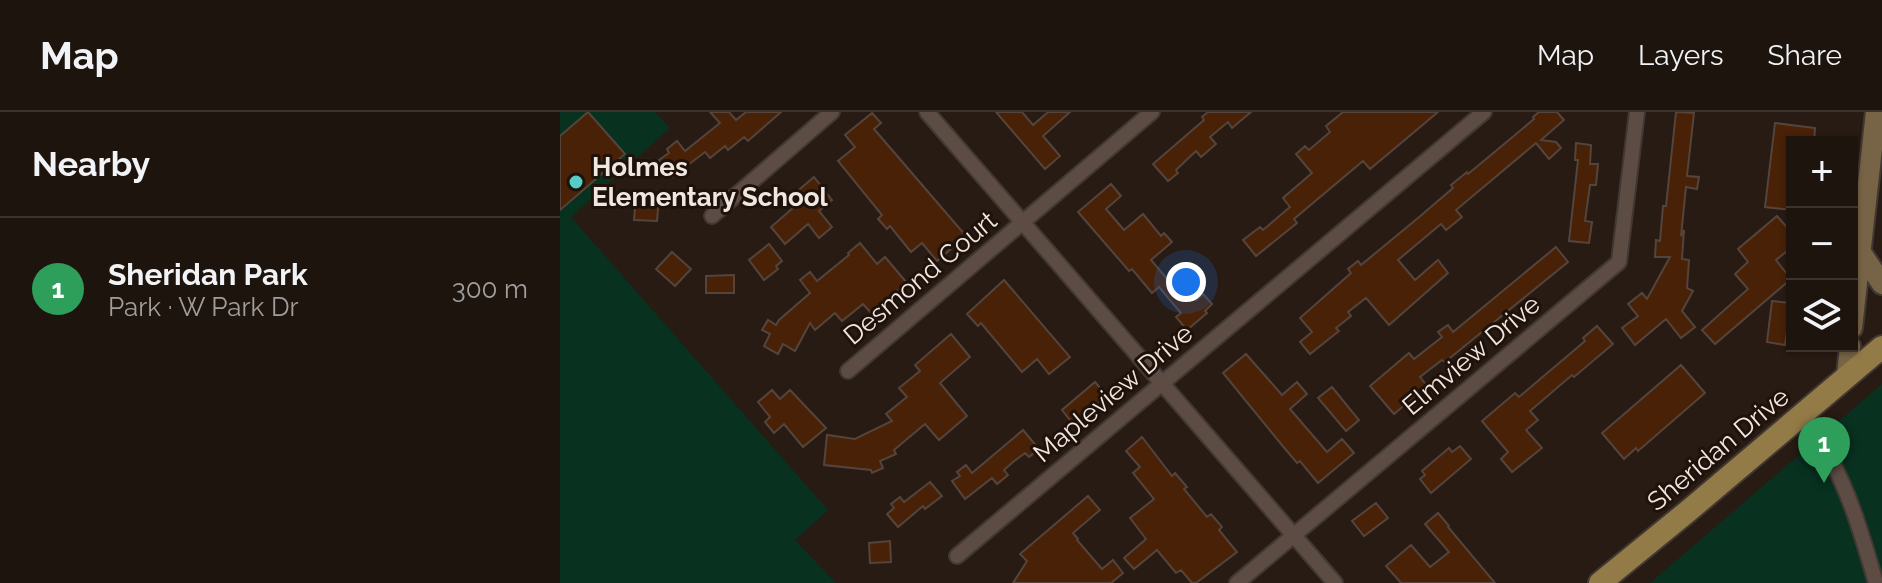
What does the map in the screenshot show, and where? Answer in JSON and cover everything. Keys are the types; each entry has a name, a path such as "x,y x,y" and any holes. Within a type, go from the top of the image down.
{"main road":[{"path":"1857,280 1876,112"},
{"path":"1860,251 1882,284"},
{"name":"Sheridan Drive","path":"1600,583 1882,347"},
{"path":"1847,376 1849,352"}],"street":[{"path":"712,216 832,112"},
{"path":"927,112 1335,583"},
{"name":"Desmond Court","path":"848,371 1152,112"},
{"name":"Mapleview Drive","path":"957,556 1484,112"},
{"name":"Elmview Drive","path":"1237,583 1619,262 1637,112"},
{"path":"1800,417 1839,475 1876,583"}],"green space":[{"path":"560,112 655,112 670,128 571,217 828,510 795,540 836,583 560,583"},
{"path":"1882,384 1882,583 1650,583"}],"building":[{"name":"Holmes Elementary School","path":"588,112 625,154 560,210 560,136"},
{"path":"710,112 729,112 736,120 746,112 781,112 748,141 744,137 728,150 725,146 710,158 705,152 672,177 659,160 669,153 667,149 677,141 685,151 720,123"},
{"path":"996,112 1022,112 1033,125 1048,112 1070,112 1043,136 1060,156 1045,169"},
{"path":"1208,112 1251,112 1232,128 1228,122 1210,137 1216,144 1201,157 1196,151 1168,181 1153,164 1204,120 1202,117"},
{"path":"1343,112 1438,112 1370,169 1363,161 1294,219 1297,223 1256,256 1243,240 1260,227 1263,230 1290,207 1283,198 1312,173 1296,154 1305,146 1309,150 1330,132 1326,126"},
{"path":"1539,112 1557,112 1564,120 1541,140 1556,142 1561,148 1549,159 1536,143 1456,210 1462,217 1446,230 1441,224 1398,260 1415,280 1438,260 1448,273 1389,325 1366,298 1348,312 1351,316 1336,328 1339,331 1310,354 1300,342 1312,332 1300,318 1351,273 1348,269 1358,261 1361,265"},
{"path":"1676,112 1694,113 1687,176 1699,177 1697,189 1686,187 1681,236 1684,230 1682,259 1689,260 1687,288 1693,291 1682,311 1695,327 1681,338 1666,319 1635,345 1622,328 1638,316 1628,304 1642,293 1647,299 1670,257 1655,257 1656,240 1660,241 1663,206 1666,206"},
{"path":"872,113 881,123 874,129 966,236 937,261 922,243 911,252 890,226 887,229 878,219 882,215 838,161 855,147 845,135"},
{"path":"1775,123 1815,128 1814,136 1786,136 1786,209 1765,207"},
{"path":"1576,143 1591,145 1590,164 1598,164 1596,185 1590,185 1585,221 1592,222 1589,243 1569,241 1578,160 1575,160"},
{"path":"814,177 832,200 819,211 832,227 819,238 808,224 785,244 771,227 801,201 794,194"},
{"path":"1111,184 1121,196 1106,209 1124,230 1143,214 1161,236 1164,233 1172,242 1151,260 1181,295 1187,290 1196,300 1203,294 1212,304 1205,311 1207,313 1187,330 1176,317 1181,313 1159,287 1152,293 1078,212"},
{"path":"636,194 659,196 657,221 634,220"},
{"path":"1777,216 1786,226 1786,252 1776,260 1786,273 1786,283 1715,344 1702,330 1748,289 1735,274 1748,262 1738,249"},
{"path":"860,243 877,264 885,257 907,283 871,313 863,304 842,321 835,313 815,330 810,323 795,351 783,344 778,354 764,346 770,334 762,330 768,320 776,325 810,293 800,280 810,272 817,281"},
{"path":"769,244 782,261 776,266 778,269 764,280 749,260"},
{"path":"1556,247 1568,262 1445,362 1442,360 1420,377 1427,386 1394,414 1370,386 1409,353 1414,359 1442,337 1438,332 1448,325 1453,332"},
{"path":"672,252 691,269 675,286 656,269"},
{"path":"734,275 734,293 706,293 706,276"},
{"path":"1004,280 1070,357 1049,374 1037,359 1022,372 981,323 978,326 967,314"},
{"path":"1772,301 1786,302 1785,345 1767,342"},
{"path":"1597,326 1613,344 1530,411 1538,420 1526,430 1542,448 1512,472 1501,459 1508,452 1482,421 1515,393 1519,397 1585,341 1583,338"},
{"path":"951,334 970,357 940,383 967,416 939,440 925,424 894,450 896,454 880,461 883,468 872,473 871,470 824,465 827,435 855,439 892,421 886,414 907,397 899,388 920,371 915,365"},
{"path":"1246,354 1282,395 1297,382 1307,394 1290,409 1327,452 1342,439 1354,453 1318,483 1300,461 1297,463 1223,373"},
{"path":"1681,365 1705,393 1638,451 1636,448 1624,459 1602,433"},
{"path":"1095,382 1107,396 1073,424 1062,410"},
{"path":"1332,387 1359,420 1346,431 1318,398"},
{"path":"772,390 780,399 790,390 826,428 803,447 784,424 774,433 765,422 770,417 758,402"},
{"path":"1023,430 1039,449 1029,457 1025,453 1013,462 1004,470 1008,475 997,484 992,478 965,499 952,481 960,476 957,472 966,465 972,473"},
{"path":"1142,437 1172,476 1175,473 1187,487 1184,489 1207,517 1211,514 1222,527 1219,530 1237,552 1196,583 1192,583 1181,570 1176,573 1157,550 1134,569 1124,558 1146,539 1130,518 1154,499 1133,473 1140,467 1126,451"},
{"path":"1460,446 1471,459 1431,493 1420,479 1425,475 1422,471 1449,448 1452,452"},
{"path":"930,482 942,496 925,509 923,506 898,527 887,514 894,508 891,504 900,497 904,502"},
{"path":"1088,496 1100,510 1073,533 1102,569 1113,560 1123,573 1111,583 1013,583 1027,561 1020,554"},
{"path":"1376,503 1388,518 1364,536 1352,521"},
{"path":"1438,513 1495,583 1401,583 1386,566 1411,545 1430,567 1449,552 1425,524"},
{"path":"890,541 891,562 870,563 869,543"}],"place":[{"name":"Holmes Elementary School","path":"576,182"},
{"name":"Sheridan Park","path":"1824,483"}]}
